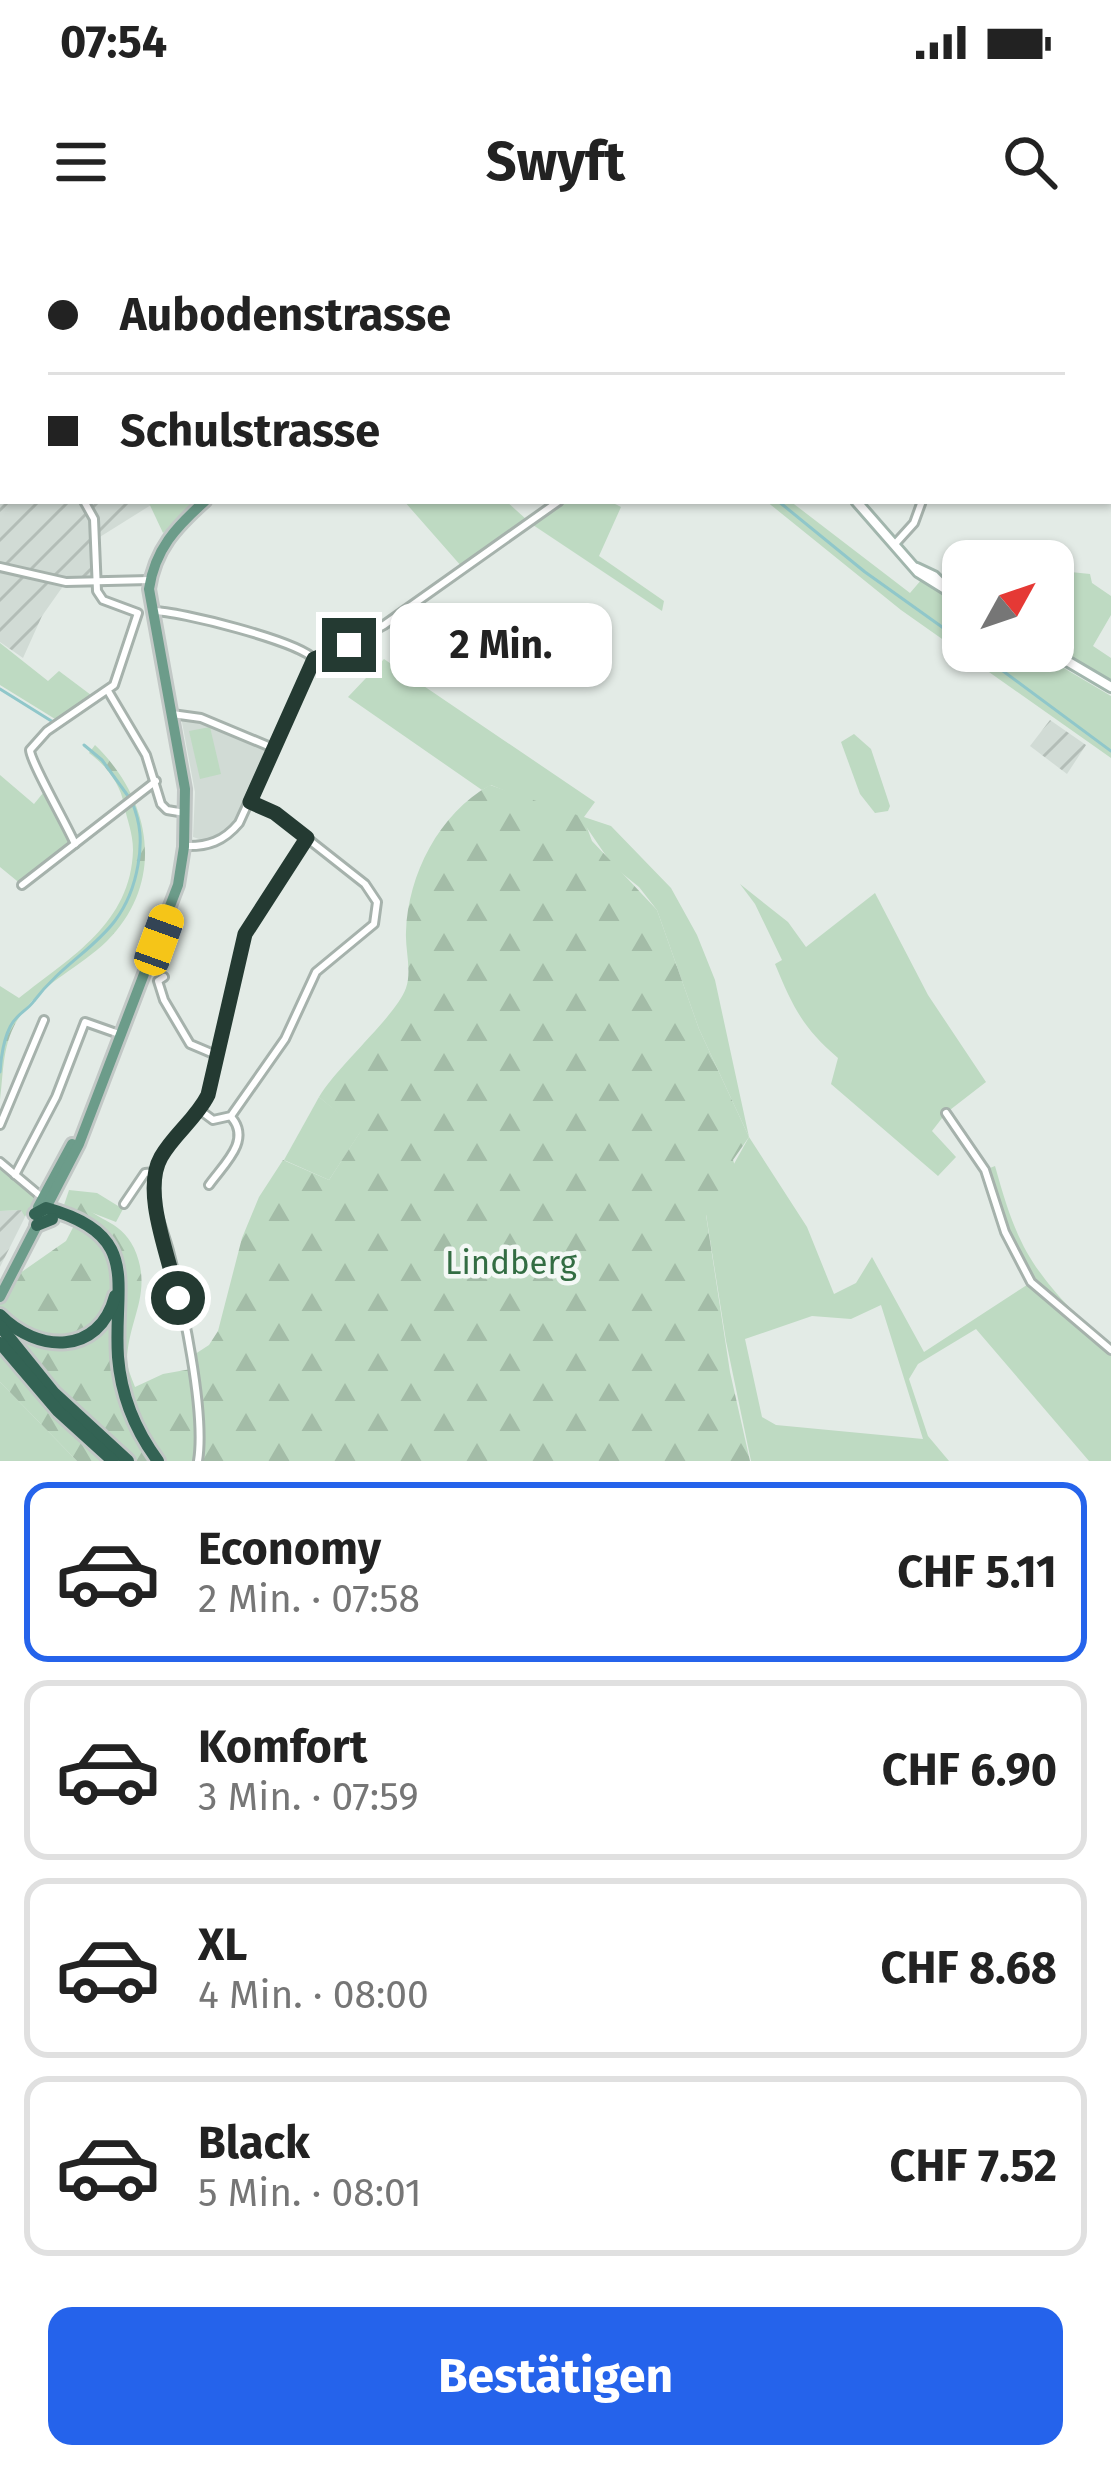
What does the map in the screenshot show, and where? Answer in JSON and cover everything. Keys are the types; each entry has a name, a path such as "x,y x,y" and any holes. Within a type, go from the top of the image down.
{"highway":[{"path":"6,1337 69,1343 96,1329 112,1307 115,1279 105,1252 90,1237 44,1209"},
{"path":"44,1209 98,1234 114,1255 121,1279 117,1341 122,1383 135,1423 158,1461"},
{"path":"0,1315 6,1337 58,1411 113,1461"},
{"path":"6,1337 65,1405 128,1461"}],"main road":[{"path":"0,1298 95,1105 173,901 185,813 172,714 150,611 150,580 166,539 202,504"},
{"path":"858,504 910,565 942,587"},
{"path":"1074,665 1111,687"},
{"path":"0,1283 44,1209"}],"street":[{"path":"75,844 56,801 28,757 47,731 107,691 118,678 138,613 103,600 94,583 94,519 86,504"},
{"path":"314,659 384,626 555,504"},
{"path":"892,547 914,523 921,504"},
{"path":"0,567 44,579 150,580"},
{"path":"150,611 274,638 314,659"},
{"path":"184,846 202,847 229,835 250,802 314,659"},
{"path":"107,691 139,742 161,804 185,813"},
{"path":"172,714 201,718 273,748"},
{"path":"22,885 156,781"},
{"path":"200,1110 213,1120 231,1116 285,1039 316,972 364,936 377,916 374,894 275,813 250,802"},
{"path":"198,1461 199,1414 170,1254 154,1196 155,1172 163,1153 200,1110 245,934 307,838"},
{"path":"164,977 158,981 164,1000 190,1044 216,1055"},
{"path":"0,1125 44,1020"},
{"path":"16,1175 56,1097 85,1022 123,1035"},
{"path":"946,1113 985,1170 1005,1232 1030,1282 1111,1350"},
{"path":"209,1185 241,1140 240,1127 231,1116"},
{"path":"0,1162 44,1209"},
{"path":"124,1204 138,1179 155,1172"}],"shaded area":[{"path":"0,504 150,504 95,540 94,583 66,582 42,616 23,658 0,642"},
{"path":"181,717 216,724 269,749 234,822 205,841 193,837 195,792"},
{"path":"1050,720 1086,745 1067,774 1030,746"},
{"path":"22,1210 25,1217 0,1267 0,1211"}],"green space":[{"path":"149,504 201,504 163,533"},
{"path":"407,504 509,504 527,520 563,504 614,504 621,507 599,556 664,601 662,611 527,521 462,567"},
{"path":"770,504 794,504 910,593 922,579 942,591 942,639"},
{"path":"1074,572 1090,574 1092,583 1111,596 1111,615 1093,646 1111,658 1111,687 1074,664"},
{"path":"0,643 48,681 59,671 95,698 60,722 0,685"},
{"path":"384,659 595,802 584,817 611,826 671,888 697,935 715,980 749,1137 699,1029 657,910 613,866 585,825 491,785 482,790 348,697"},
{"path":"989,672 1070,672 1111,696 1111,758"},
{"path":"210,727 221,774 200,779 189,731"},
{"path":"854,734 871,749 888,811 875,813 860,794 841,742"},
{"path":"95,745 129,791 139,816 144,868 138,893 107,941 42,991 16,1022 5,1054 0,1100 0,986 19,998 77,952 110,918 130,876 133,844 122,798 112,776 89,753"},
{"path":"0,775 34,804 48,787 75,844 22,885 0,867"},
{"name":"Lindberg","path":"490,785 583,817 592,841 657,910 699,1029 749,1137 733,1160 746,1199 706,1215 730,1372 750,1461 77,1461 0,1382 0,1337 10,1317 3,1309 0,1313 0,1281 66,1241 80,1214 72,1206 79,1199 128,1238 139,1264 141,1292 127,1360 135,1387 163,1374 191,1369 189,1358 209,1345 218,1331 242,1238 259,1197 283,1160 329,1180 360,1132 319,1097 400,999 408,974 408,910 420,868 456,812"},
{"path":"740,884 788,922 806,947 875,893 928,995 986,1082 946,1113 932,1131 956,1157 938,1176 831,1084 838,1058 793,1004 775,964 782,960"},
{"path":"319,1097 361,1131 329,1180 284,1160"},
{"path":"749,1137 807,1227 834,1294 856,1283 872,1257 924,1352 1030,1283 985,1170 995,1166 1031,1259 1111,1350 1111,1461 1089,1461 976,1329 918,1364 909,1379 928,1436 949,1461 751,1461 706,1214","holes":["881,1305 923,1439 776,1425 762,1417 745,1339 812,1316 851,1319"]},
{"path":"0,1164 36,1195 25,1217 21,1210 0,1211"},
{"path":"69,1190 97,1193 123,1209 116,1222 85,1210 81,1213 97,1224 62,1211"},
{"path":"0,1382 77,1461 0,1461"}],"waterway":[{"path":"782,504 942,627"},
{"path":"1004,672 1111,751"},
{"path":"0,689 53,722"},
{"path":"84,745 102,760 128,796"},
{"path":"0,1072 12,1023 122,910 140,849 132,802"}],"route":[{"path":"178,1298 154,1196 155,1172 163,1153 208,1095 245,934 307,838 275,813 250,802 310,665 349,645"}]}
